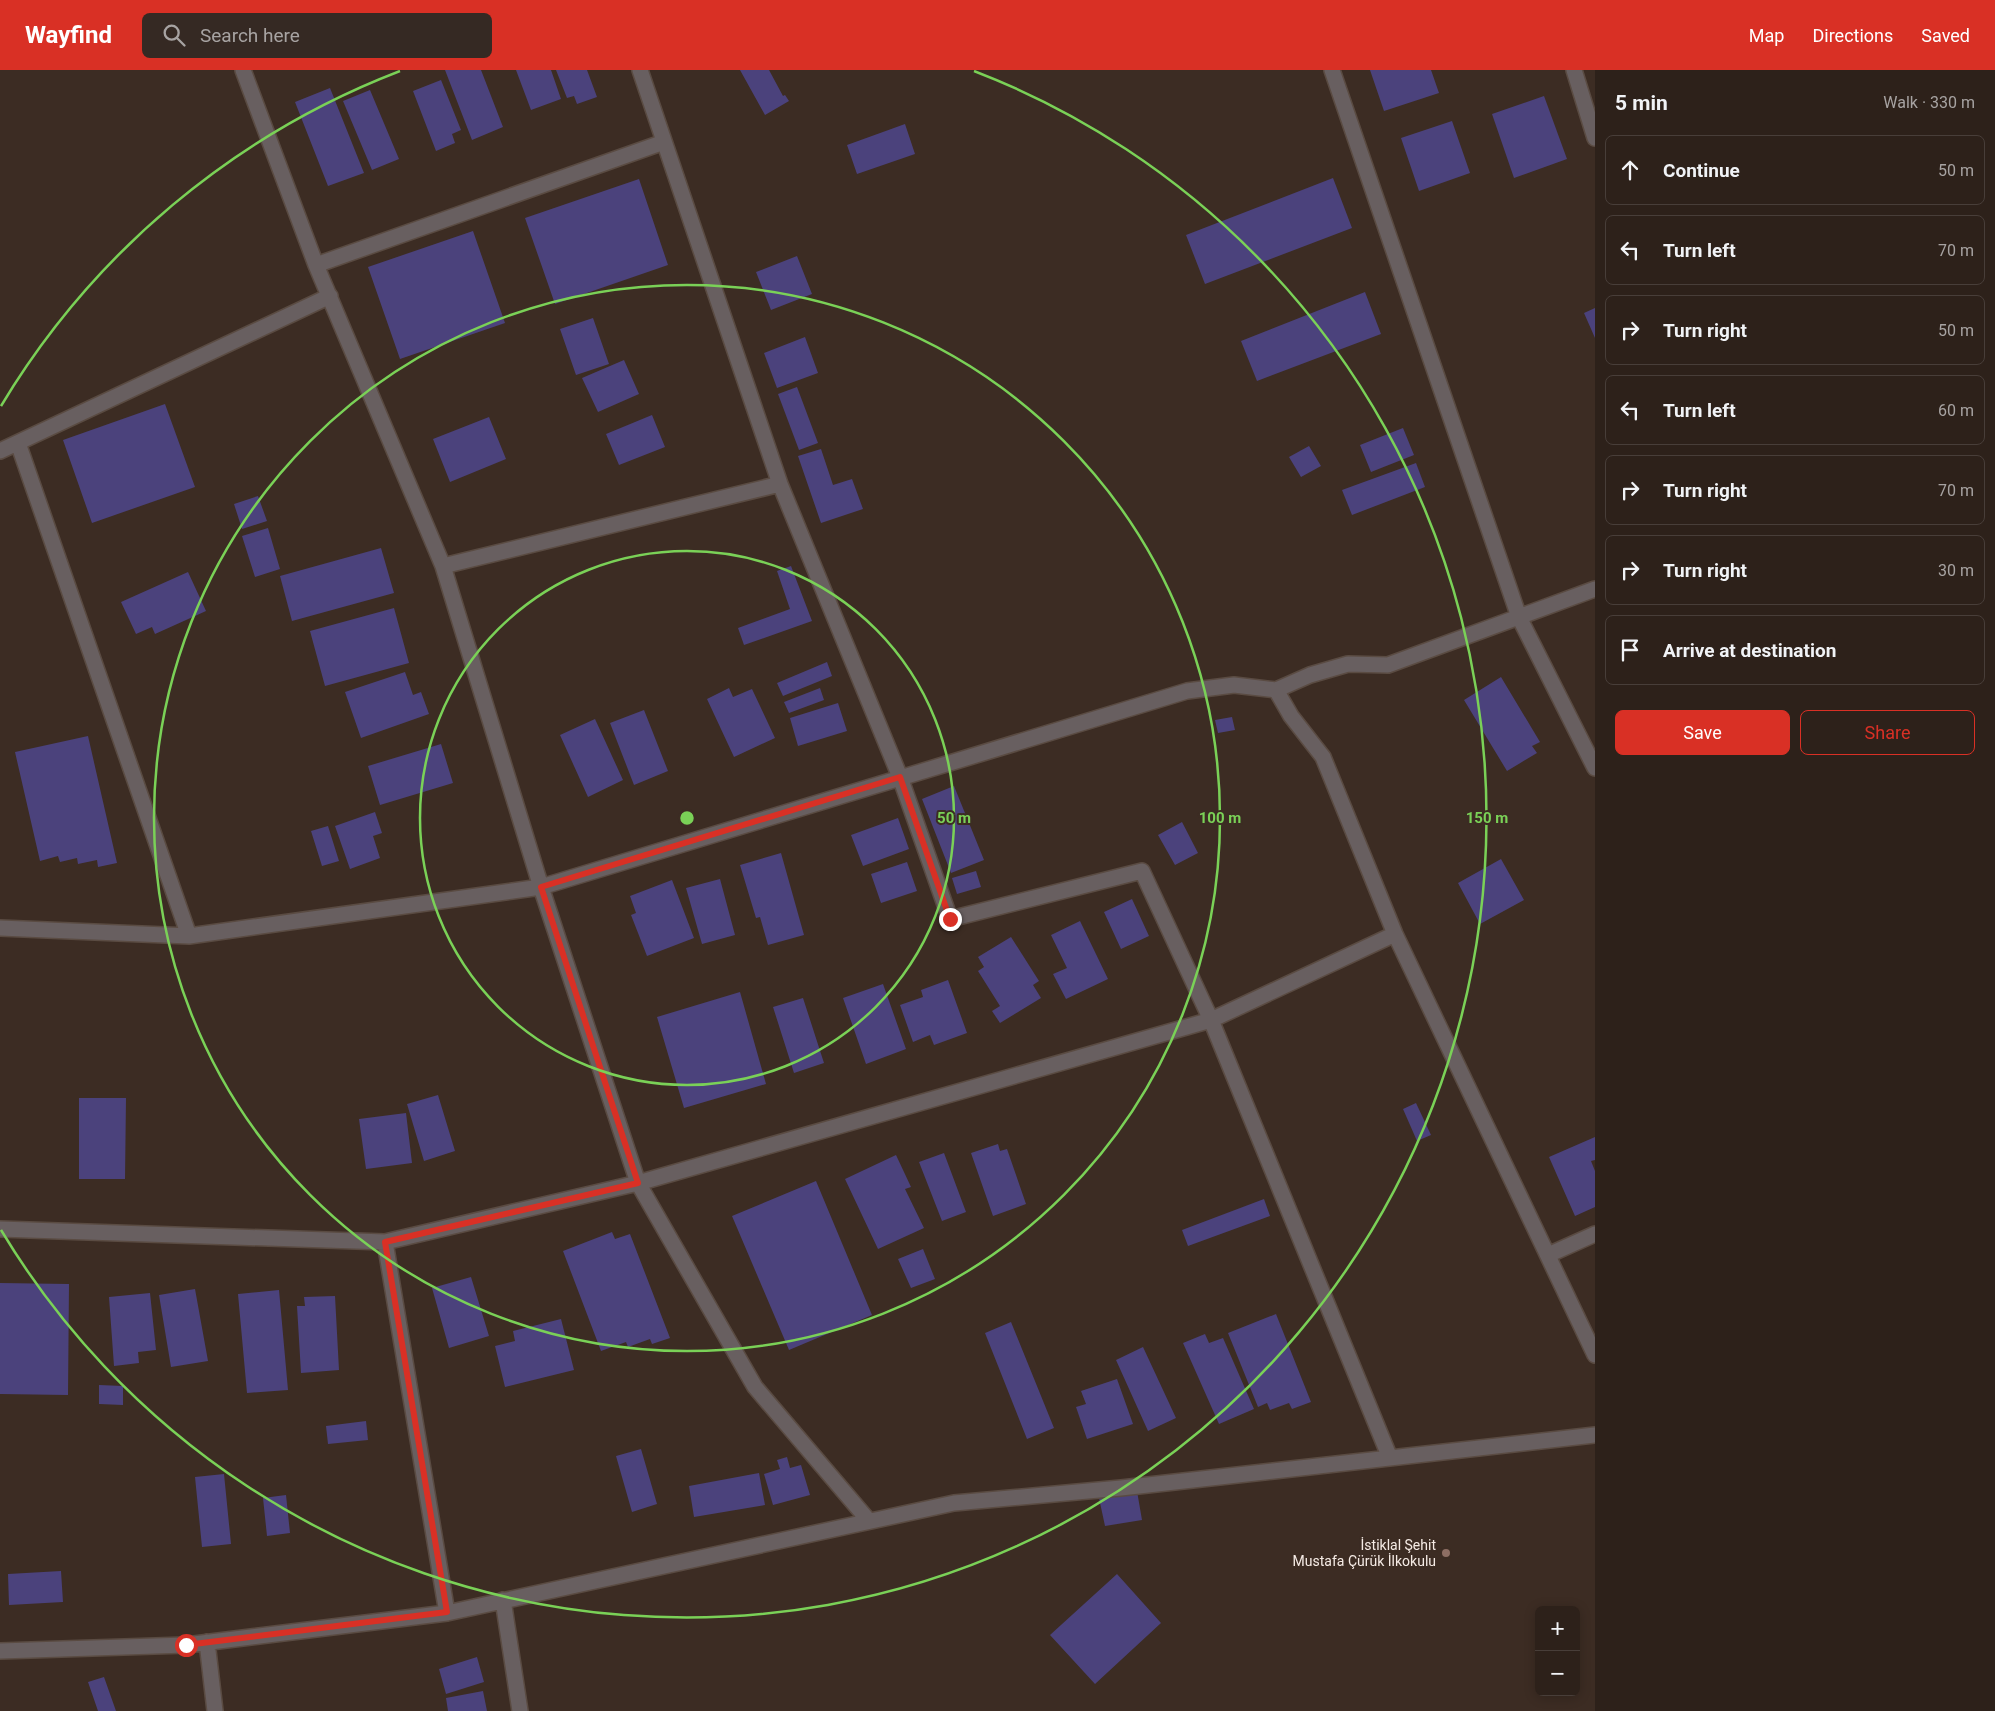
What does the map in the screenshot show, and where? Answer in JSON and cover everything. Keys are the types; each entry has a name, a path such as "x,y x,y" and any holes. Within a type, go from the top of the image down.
{"street":[{"path":"243,70 316,265 443,566 541,887 638,1183 756,1386 869,1521"},
{"path":"640,70 780,484 900,777 950,919 1142,871 1211,1020 1390,1458"},
{"path":"1332,70 1519,617 1595,768"},
{"path":"1574,70 1595,138"},
{"path":"316,265 664,142"},
{"path":"0,451 330,296"},
{"path":"18,443 189,936"},
{"path":"443,566 780,484"},
{"path":"0,928 189,936 541,887 1187,691 1234,685 1276,690 1310,675 1348,664 1388,665 1595,589"},
{"path":"1276,690 1291,716 1323,757 1395,934 1595,1354"},
{"path":"0,1229 385,1242 638,1183 1211,1020 1395,934"},
{"path":"1548,1255 1595,1234"},
{"path":"385,1242 447,1612"},
{"path":"0,1651 186,1645 447,1612 954,1503 1121,1488 1595,1435"},
{"path":"503,1600 520,1711"},
{"path":"207,1642 215,1711"}],"building":[{"path":"445,70 481,70 503,127 472,140"},
{"path":"516,70 551,70 561,99 531,110"},
{"path":"556,70 587,70 597,97 577,104 574,96 567,98"},
{"path":"740,70 769,70 783,96 785,95 789,101 765,115"},
{"path":"1370,70 1431,70 1439,93 1384,111"},
{"path":"441,80 461,130 452,134 455,143 436,151 413,91"},
{"path":"330,88 364,173 328,186 295,102"},
{"path":"370,90 399,159 372,170 343,101"},
{"path":"1544,96 1567,159 1514,178 1492,114"},
{"path":"1452,121 1470,173 1419,191 1401,138"},
{"path":"905,124 915,154 857,174 847,145"},
{"path":"1333,178 1352,228 1205,284 1186,235"},
{"path":"639,179 668,265 555,304 525,218"},
{"path":"473,231 505,323 400,359 368,267"},
{"path":"797,256 812,294 771,310 756,272"},
{"path":"1365,292 1381,334 1257,381 1241,341"},
{"path":"1595,308 1595,338 1584,313"},
{"path":"593,318 609,364 576,375 560,329"},
{"path":"805,337 818,373 777,388 764,353"},
{"path":"624,360 639,394 598,412 582,378"},
{"path":"797,387 818,443 799,450 778,394"},
{"path":"165,404 195,487 92,523 63,440"},
{"path":"652,415 665,447 619,465 606,434"},
{"path":"489,417 506,459 450,482 433,439"},
{"path":"1403,428 1414,455 1371,472 1360,445"},
{"path":"1309,446 1321,466 1301,477 1289,457"},
{"path":"821,449 833,485 852,479 863,509 821,523 798,456"},
{"path":"1416,463 1425,487 1352,515 1342,490"},
{"path":"258,496 267,521 242,529 234,504"},
{"path":"268,528 280,569 255,577 242,536"},
{"path":"381,548 394,593 292,621 280,576"},
{"path":"791,566 812,621 744,645 738,628 790,609 777,571"},
{"path":"188,572 206,611 155,634 152,627 136,634 121,602"},
{"path":"394,608 409,663 325,686 310,631"},
{"path":"827,662 832,676 783,696 777,683"},
{"path":"405,672 413,695 421,692 429,714 361,738 345,692"},
{"path":"1501,677 1540,742 1532,746 1537,753 1507,771 1464,700"},
{"path":"729,688 733,697 752,689 775,738 734,757 707,699"},
{"path":"820,688 824,700 789,713 784,702"},
{"path":"838,703 847,731 798,746 790,718"},
{"path":"644,710 668,771 634,785 610,723"},
{"path":"1232,717 1235,730 1218,733 1215,720"},
{"path":"595,719 623,780 588,797 560,735"},
{"path":"88,736 117,863 98,867 97,860 78,864 77,858 60,862 58,856 40,861 15,752"},
{"path":"441,744 453,783 380,805 368,766"},
{"path":"954,786 984,860 951,873 922,799"},
{"path":"375,812 382,833 373,836 380,858 350,869 335,826"},
{"path":"898,818 909,849 863,866 851,835"},
{"path":"1182,822 1198,853 1175,865 1158,835"},
{"path":"328,826 339,861 322,866 311,831"},
{"path":"781,853 804,935 768,945 760,917 756,918 740,865"},
{"path":"1501,859 1524,900 1480,924 1458,883"},
{"path":"907,862 917,891 881,903 871,874"},
{"path":"976,871 981,887 957,894 952,878"},
{"path":"720,879 735,935 702,944 686,888"},
{"path":"672,880 694,938 647,956 631,915 636,913 630,896"},
{"path":"1132,899 1149,936 1121,949 1104,912"},
{"path":"1080,921 1108,979 1066,999 1053,974 1067,968 1051,935"},
{"path":"1011,937 1039,981 1033,985 1041,998 1000,1023 992,1011 1000,1006 978,971 984,967 978,957"},
{"path":"948,980 967,1033 934,1045 930,1035 913,1042 900,1005 923,997 921,990"},
{"path":"883,984 906,1049 866,1064 843,998"},
{"path":"740,992 766,1084 684,1108 657,1017"},
{"path":"803,998 824,1063 794,1073 773,1007"},
{"path":"438,1095 455,1151 424,1161 407,1104"},
{"path":"79,1098 126,1098 125,1179 79,1179"},
{"path":"1416,1103 1431,1135 1417,1141 1403,1109"},
{"path":"406,1113 412,1163 366,1169 359,1119"},
{"path":"1595,1137 1595,1160 1591,1161 1595,1171 1595,1207 1575,1216 1549,1157"},
{"path":"998,1144 1000,1151 1007,1149 1026,1204 993,1216 971,1153"},
{"path":"944,1153 966,1212 942,1221 919,1162"},
{"path":"896,1155 911,1187 905,1189 924,1228 878,1249 845,1179"},
{"path":"816,1181 872,1315 789,1350 732,1216"},
{"path":"1264,1199 1270,1216 1188,1246 1182,1230"},
{"path":"612,1232 615,1239 630,1234 670,1338 652,1344 650,1339 628,1347 626,1342 601,1351 563,1251"},
{"path":"923,1249 935,1279 911,1288 898,1259"},
{"path":"471,1277 489,1336 449,1348 432,1288"},
{"path":"0,1283 69,1284 68,1395 0,1394"},
{"path":"195,1289 208,1361 171,1367 159,1295"},
{"path":"279,1290 288,1390 247,1393 238,1294"},
{"path":"150,1293 156,1350 138,1352 139,1363 114,1366 109,1297"},
{"path":"335,1296 339,1370 301,1373 297,1306 305,1306 304,1297"},
{"path":"1276,1314 1311,1402 1292,1409 1289,1403 1270,1410 1267,1403 1258,1407 1228,1333"},
{"path":"561,1319 574,1370 505,1387 495,1346 515,1341 513,1331"},
{"path":"1011,1322 1054,1428 1027,1439 985,1333"},
{"path":"1205,1334 1209,1343 1223,1338 1254,1409 1219,1424 1183,1343"},
{"path":"1143,1347 1176,1418 1148,1431 1116,1360"},
{"path":"1117,1379 1133,1424 1087,1439 1076,1407 1086,1404 1081,1391"},
{"path":"99,1385 123,1386 123,1405 99,1404"},
{"path":"366,1421 368,1440 328,1444 326,1426"},
{"path":"641,1449 657,1504 632,1512 616,1456"},
{"path":"787,1457 790,1468 801,1465 810,1495 773,1505 764,1474 780,1469 777,1460"},
{"path":"759,1473 765,1505 694,1517 689,1486"},
{"path":"224,1474 231,1544 202,1547 195,1477"},
{"path":"1137,1491 1142,1520 1105,1526 1099,1498"},
{"path":"286,1495 290,1533 267,1536 263,1498"},
{"path":"61,1571 63,1602 9,1605 8,1574"},
{"path":"1117,1574 1161,1623 1095,1684 1050,1635"},
{"path":"477,1657 484,1682 446,1694 439,1669"},
{"path":"104,1677 116,1711 98,1711 88,1682"},
{"path":"483,1691 487,1711 448,1711 446,1698"}],"place":[{"name":"İstiklal Şehit Mustafa Çürük İlkokulu","path":"1446,1553"}],"route":[{"path":"186,1645 447,1612 385,1242 638,1183 541,887 900,777 950,919"}]}
